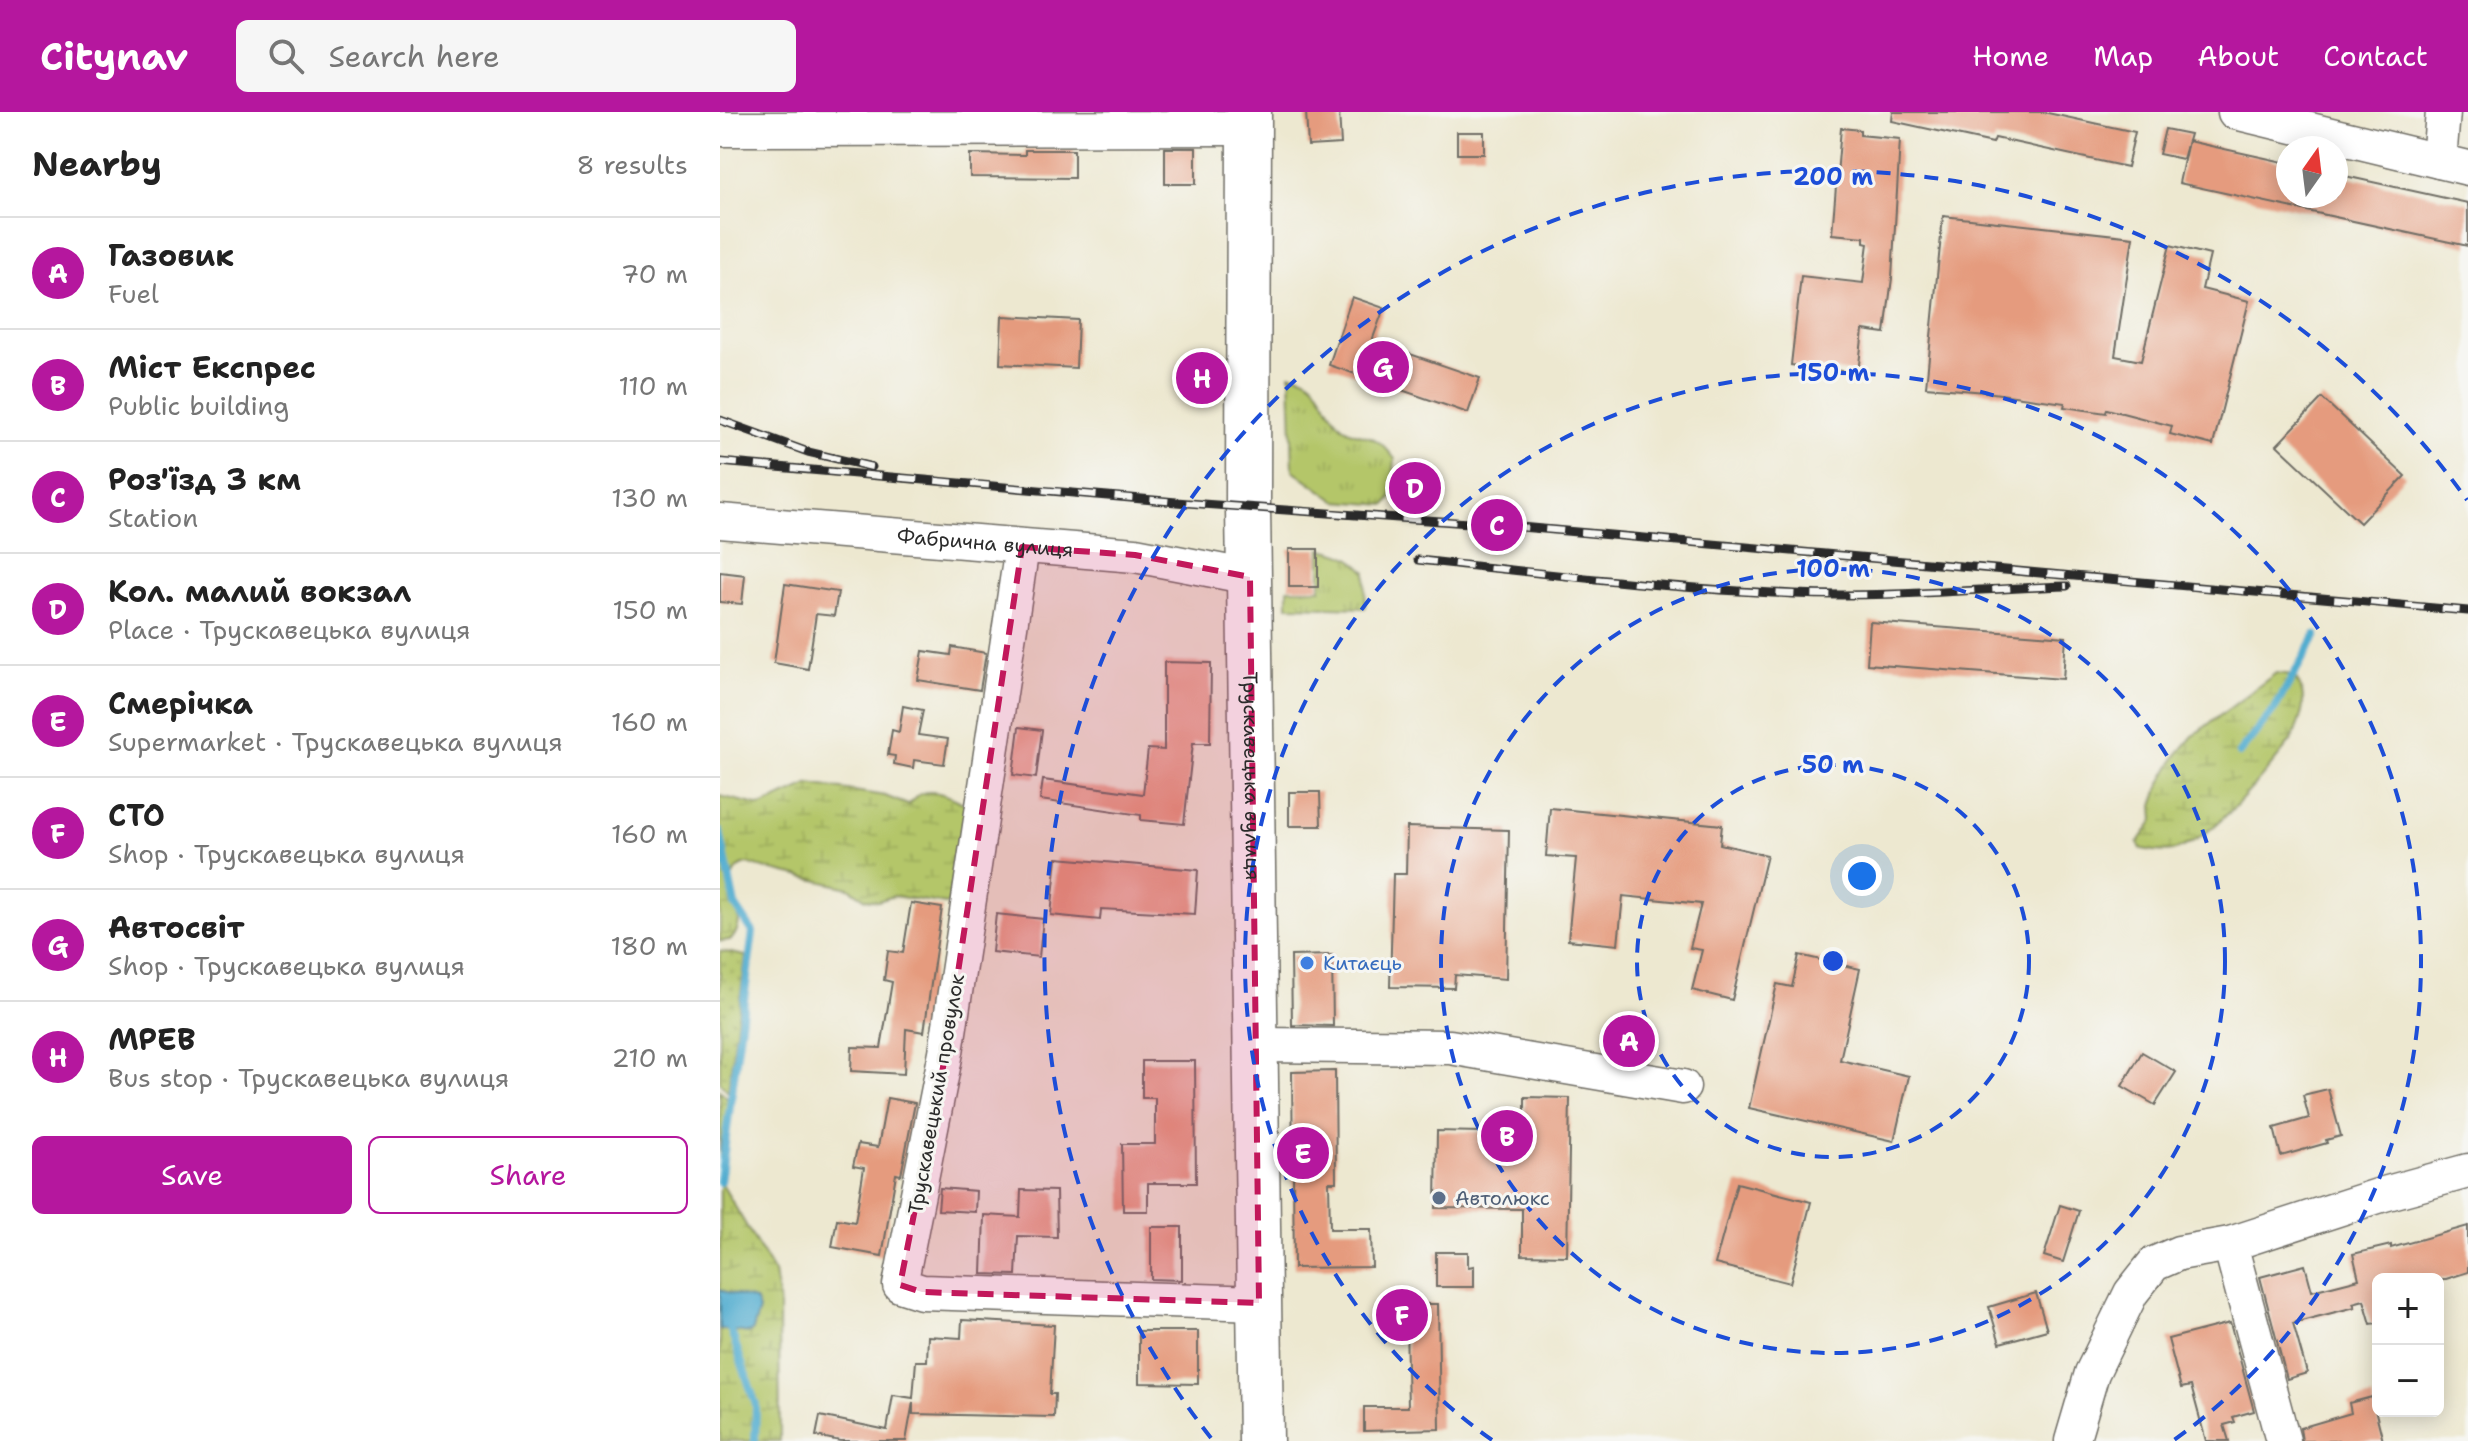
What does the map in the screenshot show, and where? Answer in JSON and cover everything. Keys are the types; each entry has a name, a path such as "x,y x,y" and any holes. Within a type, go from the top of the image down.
{"main road":[{"name":"Трускавецька вулиця","path":"1249,120 1250,577 1261,1441"}],"street":[{"path":"2235,112 2454,164 2443,112"},
{"path":"720,129 1249,120"},
{"name":"Фабрична вулиця","path":"720,521 1135,555 1250,577"},
{"name":"Трускавецький провулок","path":"1022,547 946,1052 900,1285 922,1292 1259,1303"},
{"path":"1255,1045 1450,1047 1683,1087"},
{"path":"2072,1441 2092,1373 2131,1293 2154,1264 2179,1253 2230,1244 2384,1194 2468,1171"},
{"path":"2230,1244 2283,1441"}],"highlighted area":[{"path":"1022,547 1135,555 1250,577 1259,1303 922,1292 900,1285 946,1052"}],"green space":[{"path":"1290,374 1309,380 1345,428 1375,439 1395,459 1392,496 1386,505 1336,501 1293,470"},
{"path":"1321,549 1346,556 1366,572 1365,608 1288,606 1288,589 1321,589"},
{"path":"2276,673 2294,675 2302,691 2303,708 2291,741 2237,804 2205,834 2172,851 2141,849 2138,843 2154,820 2153,805 2176,756 2193,736"},
{"path":"810,784 885,796 908,805 922,793 936,792 968,806 952,901 946,904 894,896 878,901 866,899 849,888 747,864 737,868 729,882 739,919 736,933 731,940 720,941 720,796 761,806"},
{"path":"720,951 746,956 728,1091 720,1082"},
{"path":"720,1090 731,1101 720,1181"},
{"path":"720,1181 774,1273 779,1302 780,1441 720,1441"}],"water":[{"path":"720,1290 755,1300 759,1310 753,1330 749,1333 720,1329"}],"building":[{"path":"1306,112 1339,112 1341,144 1308,146"},
{"path":"1893,112 2043,112 2135,132 2127,167 1995,138 1993,143 1892,121"},
{"path":"1841,128 1860,130 1860,135 1900,139 1892,278 1885,333 1863,330 1858,373 1791,365 1801,276 1863,283 1868,243 1864,242 1864,237 1832,234"},
{"path":"2165,129 2190,134 2183,159 2159,154"},
{"path":"1457,132 1484,132 1484,154 1457,154"},
{"path":"2188,141 2276,160 2276,204 2179,183"},
{"path":"1165,148 1196,148 1196,184 1165,184"},
{"path":"1025,150 1074,150 1074,178 970,177 970,154 1025,155"},
{"path":"2348,177 2468,203 2468,246 2294,208 2348,208"},
{"path":"1943,216 2133,237 2115,356 2141,361 2170,245 2210,255 2202,289 2249,301 2213,445 2170,434 2172,426 2107,409 2106,413 2064,407 2065,403 1926,387"},
{"path":"1352,297 1384,308 1372,341 1480,378 1468,413 1329,365"},
{"path":"1002,316 1078,320 1076,368 1000,364"},
{"path":"2322,398 2405,476 2360,523 2277,445"},
{"path":"1289,549 1318,549 1318,587 1289,587"},
{"path":"720,572 745,575 742,604 720,602"},
{"path":"785,584 838,592 834,616 816,614 808,669 774,663"},
{"path":"1870,622 2066,637 2063,679 1867,664"},
{"path":"952,647 986,653 980,690 918,680 923,651 951,655"},
{"path":"1164,662 1211,663 1210,743 1193,743 1184,824 1141,820 1141,815 1040,800 1043,780 1143,794 1148,749 1164,750"},
{"path":"903,706 923,710 918,735 948,739 944,764 914,760 913,768 894,764 895,756 888,755 892,730 899,732"},
{"path":"1019,727 1042,730 1036,778 1013,775"},
{"path":"1289,792 1320,792 1321,826 1289,826"},
{"path":"1550,808 1722,825 1720,844 1767,855 1732,1000 1692,990 1702,950 1690,948 1701,904 1623,896 1618,945 1568,940 1576,858 1546,856"},
{"path":"1407,827 1509,830 1506,979 1455,975 1454,988 1390,987 1393,874 1406,874"},
{"path":"1057,858 1198,870 1195,914 1101,909 1100,920 1051,915"},
{"path":"911,903 942,908 924,1032 906,1029 904,1074 851,1071 852,1047 881,1048 892,982 884,980 888,951 903,953"},
{"path":"996,914 1043,919 1039,957 992,952"},
{"path":"1332,955 1333,1026 1292,1025 1291,956"},
{"path":"1799,955 1860,969 1840,1060 1909,1076 1894,1141 1749,1108 1777,984 1792,987"},
{"path":"2142,1052 2176,1072 2155,1105 2122,1086"},
{"path":"1142,1061 1195,1061 1196,1183 1148,1183 1148,1211 1123,1211 1122,1144 1155,1144 1155,1098 1142,1098"},
{"path":"1335,1071 1336,1182 1329,1182 1330,1229 1371,1229 1372,1267 1294,1268 1292,1072"},
{"path":"2328,1089 2341,1136 2281,1156 2274,1128 2309,1118 2303,1095"},
{"path":"1525,1097 1570,1098 1567,1256 1522,1255 1522,1209 1436,1208 1437,1131 1525,1133"},
{"path":"887,1098 915,1103 901,1175 896,1174 882,1256 832,1247 837,1219 855,1222 864,1168 853,1166 858,1144 878,1147"},
{"path":"1737,1183 1811,1202 1790,1283 1715,1264"},
{"path":"940,1188 976,1191 975,1212 938,1210"},
{"path":"1021,1190 1056,1191 1057,1237 1018,1236 1016,1275 982,1274 984,1215 1020,1217"},
{"path":"2060,1205 2079,1211 2063,1262 2044,1256"},
{"path":"2468,1226 2468,1272 2446,1279 2444,1273 2372,1273 2372,1324 2364,1300 2353,1303 2355,1307 2293,1323 2307,1373 2287,1379 2260,1277 2305,1265 2312,1291 2359,1279 2353,1254 2391,1245 2391,1248"},
{"path":"1151,1227 1182,1227 1182,1280 1151,1279"},
{"path":"1436,1252 1468,1252 1468,1267 1474,1266 1474,1287 1436,1287"},
{"path":"2036,1293 2047,1330 2000,1343 1989,1307"},
{"path":"1401,1304 1438,1304 1440,1429 1364,1431 1364,1407 1408,1407 1406,1326 1402,1326"},
{"path":"962,1320 1054,1325 1050,1394 1055,1394 1054,1417 913,1414 913,1402 906,1441 840,1441 816,1436 820,1416 887,1430 893,1395 913,1398 916,1361 927,1361 928,1336 961,1338"},
{"path":"2230,1323 2254,1411 2233,1417 2235,1422 2224,1425 2229,1441 2206,1441 2191,1386 2181,1388 2168,1339"},
{"path":"1139,1331 1198,1331 1198,1384 1139,1383"},
{"path":"2372,1397 2372,1417 2377,1417 2383,1441 2302,1441 2300,1428 2351,1413 2349,1403"}],"waterway":[{"path":"2239,753 2274,710 2316,635"},
{"path":"720,832 735,905 753,932 720,1182"},
{"path":"728,1322 756,1405 755,1441"}],"railway":[{"path":"720,420 808,452 872,467"},
{"path":"720,462 1188,503 1497,525 2468,611"},
{"path":"1418,560 1653,584 1794,594 1896,594 2067,586"}],"place":[{"name":"Автосвіт","path":"1383,367"},
{"name":"МРЕВ","path":"1202,378"},
{"name":"Кол. малий вокзал","path":"1415,488"},
{"name":"Роз'їзд 3 км","path":"1497,525"},
{"name":"Китаєць","path":"1307,963"},
{"name":"Газовик","path":"1629,1041"},
{"name":"Міст Експрес","path":"1507,1136"},
{"name":"Смерічка","path":"1303,1153"},
{"name":"Автолюкс","path":"1439,1198"},
{"name":"СТО","path":"1402,1315"}]}
